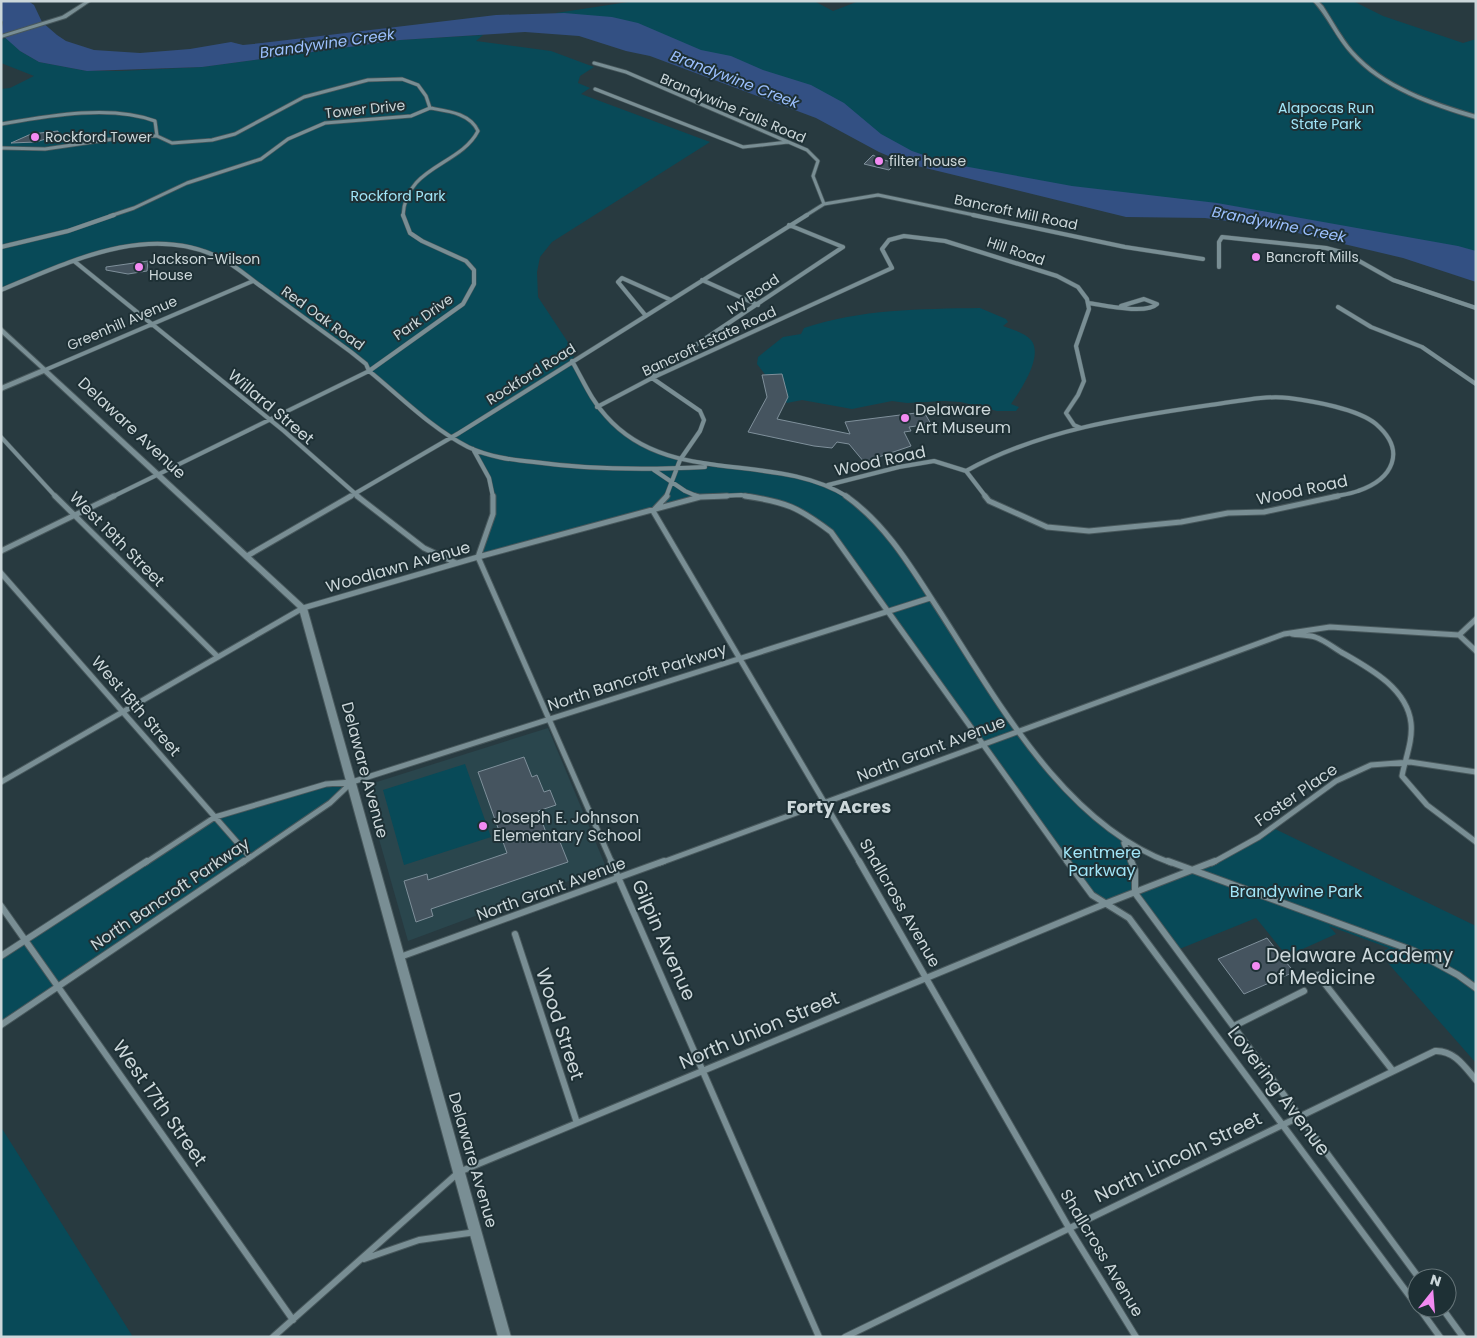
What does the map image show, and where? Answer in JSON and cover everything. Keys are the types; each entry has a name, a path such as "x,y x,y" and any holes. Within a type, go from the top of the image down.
{"street":[{"path":"1,37 64,17 89,1"},
{"path":"1315,1 1356,58 1373,72 1423,98 1476,118"},
{"name":"Brandywine Falls Road","path":"594,63 626,72 807,150 818,161 813,176 824,204"},
{"name":"Tower Drive","path":"1,148 29,150 114,137 157,136 172,143 190,143 224,138 256,124 287,104 304,97 368,80 402,79 418,85 426,96 430,108 410,116 353,119 325,123 288,139 261,159 187,183 134,208 68,231 1,247"},
{"path":"595,89 743,147 788,142"},
{"name":"Park Drive","path":"369,370 458,309 467,298 473,286 474,274 464,258 417,239 409,232 404,223 403,213 408,198 423,175 470,144 478,131 473,123 467,119 446,111 430,108"},
{"path":"1,124 90,115 131,114 146,116 155,121 157,136"},
{"name":"Bancroft Mill Road","path":"824,204 878,195 1125,247 1203,259"},
{"name":"Rockford Road","path":"247,556 452,438 824,204"},
{"name":"Ivy Road","path":"652,378 662,368 843,247 789,225"},
{"name":"Hill Road","path":"831,297 892,268 882,249 883,246 886,241 896,237 908,236 941,239 1051,275 1078,287 1088,303"},
{"path":"1220,267 1219,242 1222,237 1326,248 1345,253 1393,280 1476,308"},
{"name":"Red Oak Road","path":"1,290 97,253 128,246 181,245 200,249 217,256 360,359 369,370 452,438 473,449 504,459 551,465 651,469 718,466"},
{"name":"Willard Street","path":"74,261 150,325 270,419 354,495 428,552 443,560 456,563"},
{"path":"646,316 618,282 622,278 671,300"},
{"path":"702,280 758,305"},
{"name":"Greenhill Avenue","path":"1,389 253,281"},
{"name":"Bancroft Estate Road","path":"597,407 652,378 831,297"},
{"path":"1081,428 1074,425 1066,413 1080,392 1084,377 1078,359 1076,338 1087,316 1088,303 1146,309 1154,307 1156,304 1144,300 1121,306"},
{"path":"1338,306 1371,327 1422,347 1476,384"},
{"name":"Delaware Avenue","path":"1,329 303,608 505,1337"},
{"path":"572,361 597,407 630,437 681,458 718,466 786,473 828,485 867,512 892,542 1018,730 1045,766 1073,798 1124,842 1156,858 1197,871 1414,951 1458,975 1476,988"},
{"path":"1,552 369,370"},
{"path":"652,378 700,411 704,420 702,429 681,458 670,492 653,510"},
{"name":"Wood Road","path":"828,485 899,467 934,461 966,471 989,501 1019,516 1047,527 1088,531 1181,522 1228,514 1264,512 1359,491 1388,473 1394,458 1391,441 1375,423 1344,408 1289,398 1262,398 1224,402 1081,428 997,454 966,471"},
{"name":"West 19th Street","path":"1,437 74,516 218,657"},
{"path":"473,449 490,478 495,496 489,528 478,557"},
{"path":"651,469 661,473 681,491 700,497"},
{"name":"Woodlawn Avenue","path":"1,782 303,608 456,563 700,497 741,495 778,501 803,511 831,532 888,611"},
{"name":"Shallcross Avenue","path":"653,510 738,659 825,802 928,978 1069,1228 1136,1337"},
{"name":"Gilpin Avenue","path":"478,557 704,1070 819,1337"},
{"name":"West 18th Street","path":"1,573 250,857"},
{"name":"North Bancroft Parkway","path":"1,956 215,817 326,784 352,782 930,598"},
{"path":"888,611 1088,890 1107,904"},
{"path":"1476,619 1459,635 1476,650"},
{"name":"North Grant Avenue","path":"400,956 620,879 1018,730 1284,634 1330,627 1459,635"},
{"path":"1284,634 1313,636 1375,672 1391,686 1402,700 1410,719 1410,734 1402,776 1432,812 1476,842"},
{"name":"Foster Place","path":"1197,871 1243,847 1281,823 1309,799 1341,777 1371,765 1405,760 1476,772"},
{"name":"North Bancroft Parkway","path":"1,1024 330,803 352,782"},
{"path":"1124,842 1135,870 1135,893"},
{"name":"North Union Street","path":"273,1337 459,1172 1107,904 1197,871"},
{"name":"Lovering Avenue","path":"1135,893 1413,1268"},
{"name":"Lovering Avenue","path":"1107,904 1129,918 1407,1292"},
{"name":"West 17th Street","path":"1,906 293,1320"},
{"name":"Wood Street","path":"515,934 577,1123"},
{"path":"1318,975 1393,1071"},
{"path":"1234,1026 1304,991"},
{"name":"North Lincoln Street","path":"844,1337 1435,1051 1446,1051 1452,1054 1476,1080"},
{"name":"North Union Street","path":"359,1261 394,1245 441,1234 476,1232"},
{"name":"Lovering Avenue","path":"1426,1318 1440,1337"},
{"path":"1449,1318 1463,1337"}],"shaded area":[{"name":"Joseph E. Johnson Elementary School","path":"548,728 606,867 408,941 364,786"}],"green space":[{"name":"Alapocas Run State Park","path":"635,1 814,1 833,11 859,1 1353,1 1383,16 1463,43 1476,39 1476,264 918,163 830,116 557,17 556,13"},
{"name":"Rockford Park","path":"483,35 476,41 551,51 594,67 580,76 578,83 590,88 581,94 710,142 552,242 540,257 537,272 538,297 575,353 572,361 597,407 630,437 681,459 677,468 718,466 811,479 846,496 892,542 1045,766 1092,817 1124,842 1132,859 1135,893 1197,871 1273,828 1476,926 1476,1063 1380,954 1389,948 1329,926 1336,934 1287,956 1256,918 1177,950 1135,894 1107,903 1092,895 831,532 803,511 751,496 712,496 478,557 489,529 495,496 490,478 473,449 452,438 369,371 366,364 223,259 191,246 139,245 97,253 1,290 1,89 10,88 34,76 1,63 1,39 7,38 20,51 39,62 87,71 121,71 202,67 400,40"},
{"path":"980,308 1006,319 1008,322 1003,326 1025,335 1031,340 1034,347 1033,364 1020,391 1011,404 1019,407 1016,411 997,411 961,402 944,401 907,403 892,401 852,409 802,400 787,403 757,364 758,357 783,337 801,334 804,328 825,322 891,311"},
{"path":"465,764 491,837 404,865 383,790"},
{"path":"352,782 342,793 1,1025 1,956 215,817 326,784"},
{"path":"1,1127 133,1337 1,1337"}],"water":[{"name":"Brandywine Creek","path":"1,1 28,1 34,5 42,22 66,41 94,50 140,53 190,49 231,42 243,45 262,43 496,15 564,13 612,17 638,23 701,50 731,56 763,70 811,85 844,103 881,134 912,151 947,163 1072,186 1217,203 1458,246 1476,251 1476,282 1403,258 1272,227 1205,218 1126,217 905,163 879,152 816,118 650,56 626,51 579,36 525,32 400,40 202,67 87,71 39,62 20,51 1,34 3,22 1,19"}],"building":[{"path":"58,131 58,135 36,142 11,143 31,134"},
{"name":"filter house","path":"873,155 896,163 889,170 864,164"},
{"name":"Jackson-Wilson House","path":"148,261 147,271 128,274 106,270 106,267"},
{"name":"Delaware Art Museum","path":"782,374 788,397 777,419 850,434 845,422 924,412 931,424 909,427 911,431 904,432 911,446 864,462 849,444 837,442 832,448 814,446 748,432 767,397 762,375"},
{"path":"524,757 532,777 537,775 544,792 550,790 556,805 538,811 547,835 556,832 568,862 431,909 433,916 416,922 404,881 427,874 428,880 507,853 478,772"},
{"name":"Delaware Academy of Medicine","path":"1267,938 1294,972 1244,994 1218,959"}],"place":[{"name":"Rockford Tower","path":"35,137"},
{"name":"filter house","path":"879,161"},
{"name":"Bancroft Mills","path":"1256,257"},
{"name":"Jackson-Wilson House","path":"139,267"},
{"name":"Delaware Art Museum","path":"905,418"},
{"name":"Joseph E. Johnson Elementary School","path":"483,826"},
{"name":"Delaware Academy of Medicine","path":"1256,966"}],"district":[{"name":"Forty Acres","path":"839,806"}],"park label":[{"name":"Kentmere Parkway","path":"1102,861"},
{"name":"Brandywine Park","path":"1296,891"}]}
